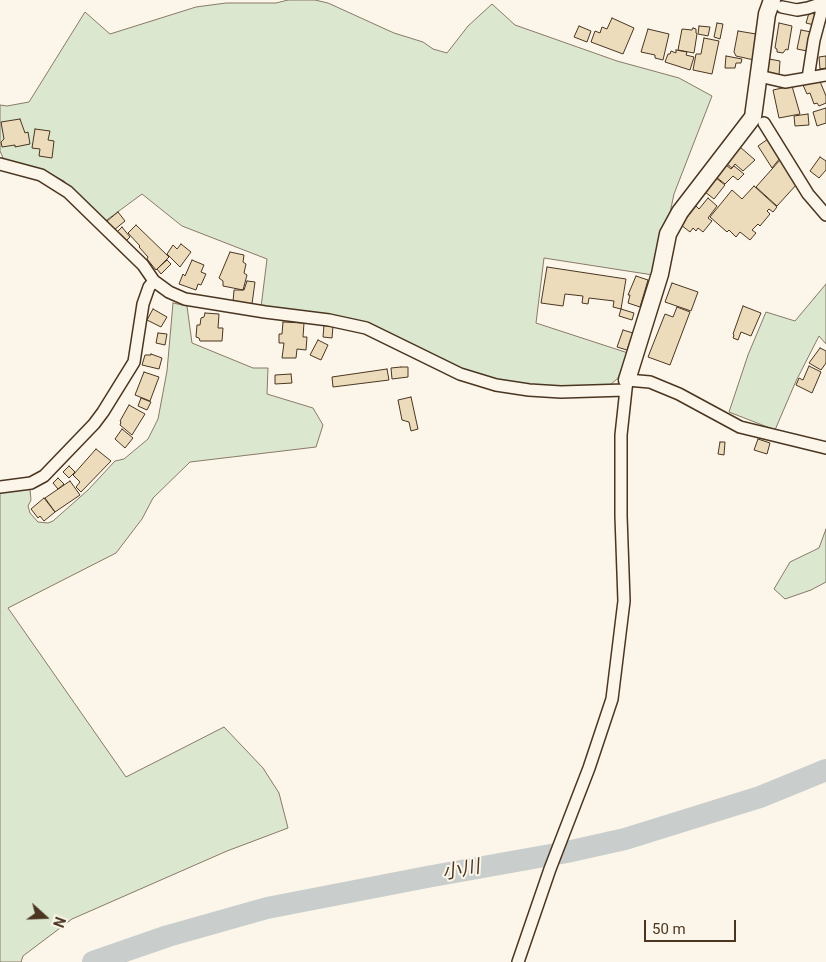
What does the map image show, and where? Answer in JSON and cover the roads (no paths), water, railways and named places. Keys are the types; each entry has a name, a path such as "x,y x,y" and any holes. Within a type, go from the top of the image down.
{"street":[{"path":"518,962 550,869 589,768 612,698 624,601 621,434 626,385 660,274 668,234 680,212 753,117 759,76 774,6 819,2 822,10 814,40 808,78"},
{"path":"759,76 785,82 826,75"},
{"path":"764,123 808,194 826,215"},
{"path":"0,164 41,175 68,192 143,265 154,281 168,292 185,299 329,320 366,328 460,374 496,385 562,392 650,382 679,394 740,427 826,448"},
{"path":"0,487 31,483 44,476 94,424 103,412 134,362 143,304 149,287 154,281"}],"waterway":[{"name":"小川","path":"93,962 168,936 267,908 567,852 625,839 760,797 826,770"}]}
